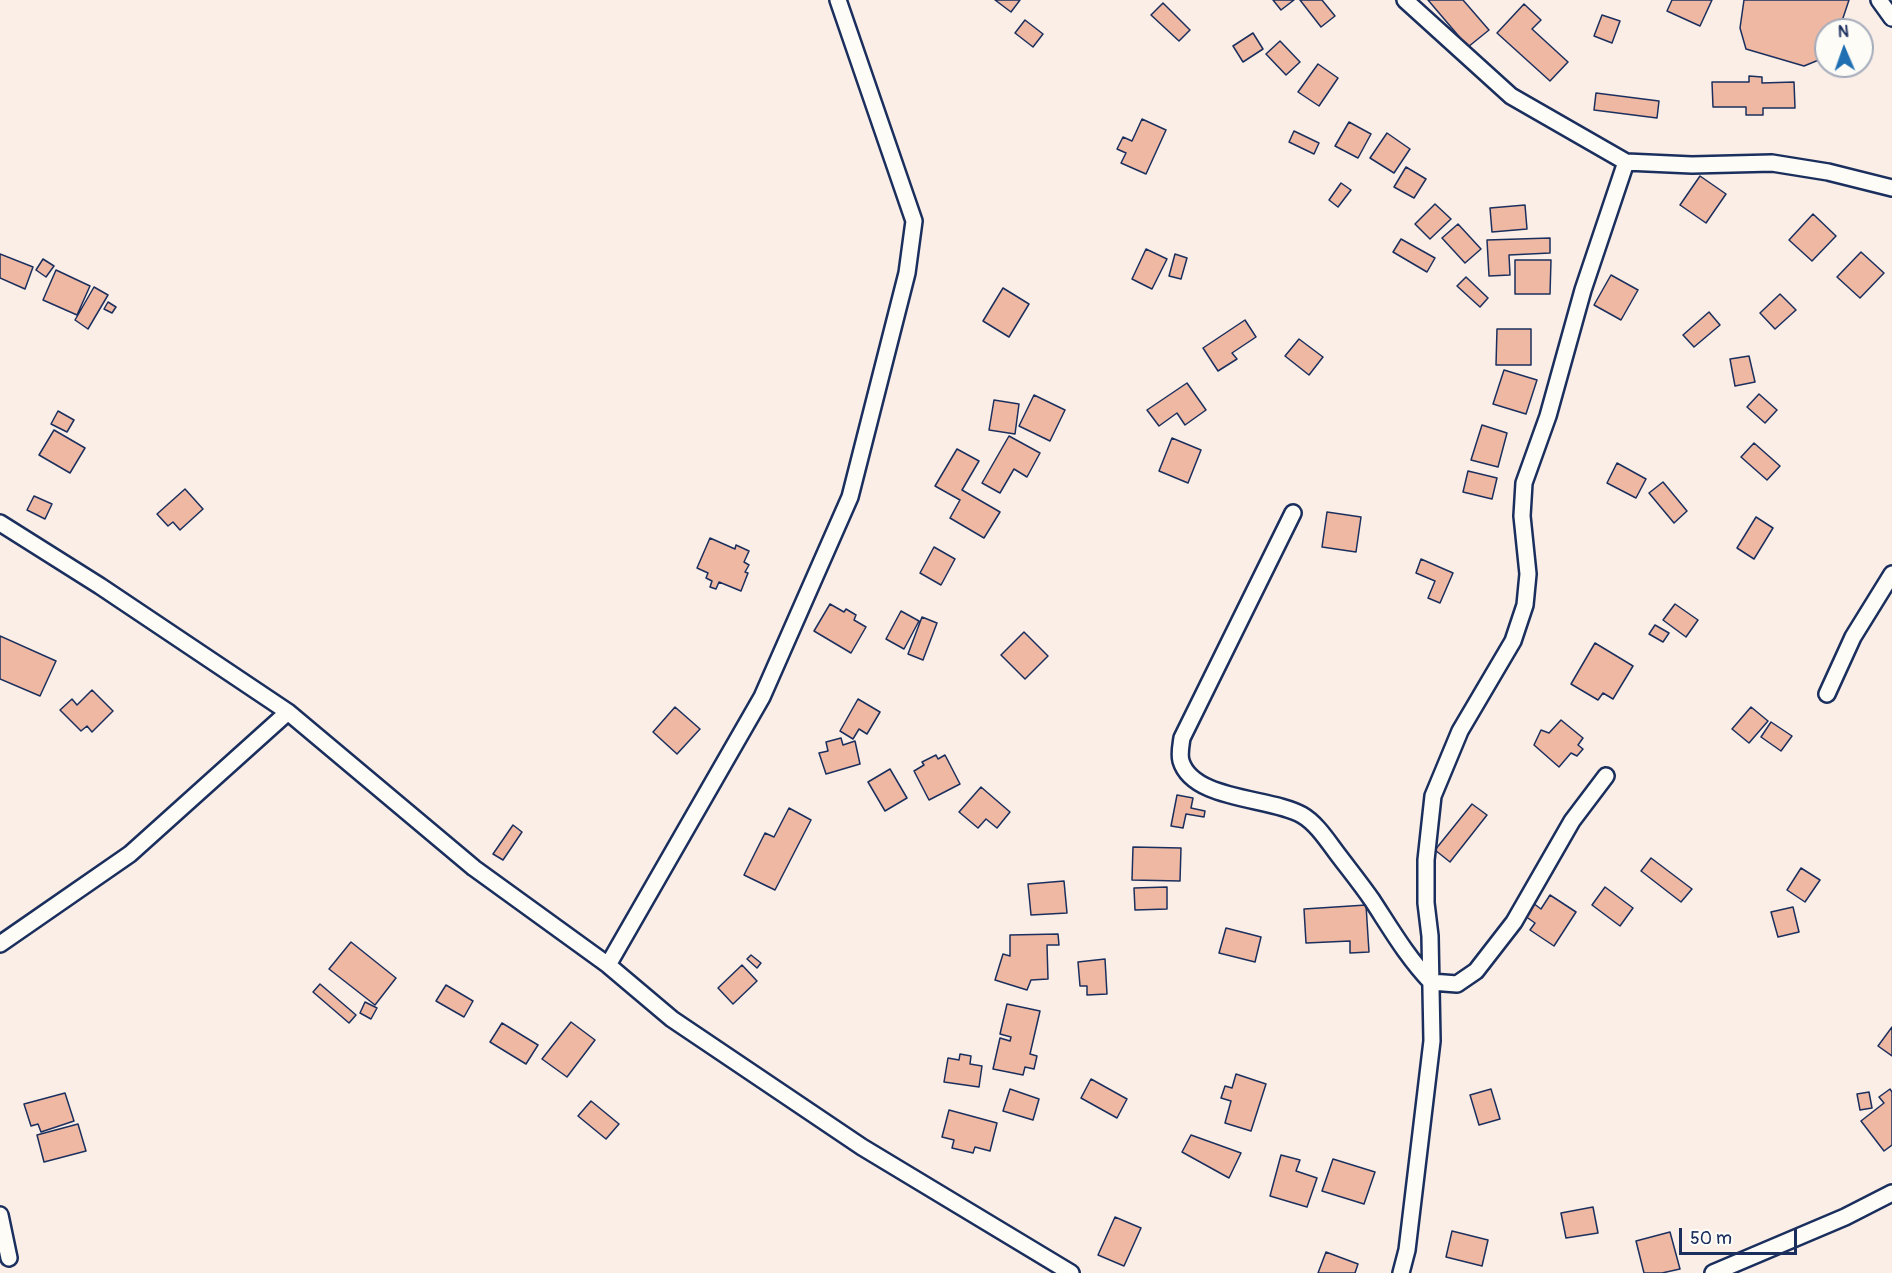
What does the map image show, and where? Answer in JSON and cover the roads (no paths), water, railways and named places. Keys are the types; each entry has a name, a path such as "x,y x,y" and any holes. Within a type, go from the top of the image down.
{"street":[{"path":"608,965 762,697 850,497 907,273 914,221 838,0"},
{"path":"1405,0 1511,96 1626,162 1692,165 1773,163 1828,172 1892,188"},
{"path":"1879,0 1892,18"},
{"path":"1401,1273 1407,1250 1432,1041 1426,860 1433,796 1460,731 1513,641 1525,605 1528,574 1522,516 1524,483 1548,416 1583,290 1626,162"},
{"path":"1293,513 1182,738 1180,760 1187,772 1203,785 1242,799 1275,803 1304,816 1322,835 1370,897 1412,962 1431,982 1457,984 1476,971 1514,922 1572,821 1606,776"},
{"path":"0,523 100,586 288,712 474,868 608,965 672,1020 861,1147 1071,1273"},
{"path":"1827,694 1853,637 1892,574"},
{"path":"0,944 130,854 288,712"},
{"path":"1713,1273 1845,1217 1892,1193"},
{"path":"0,1215 9,1258"}]}
